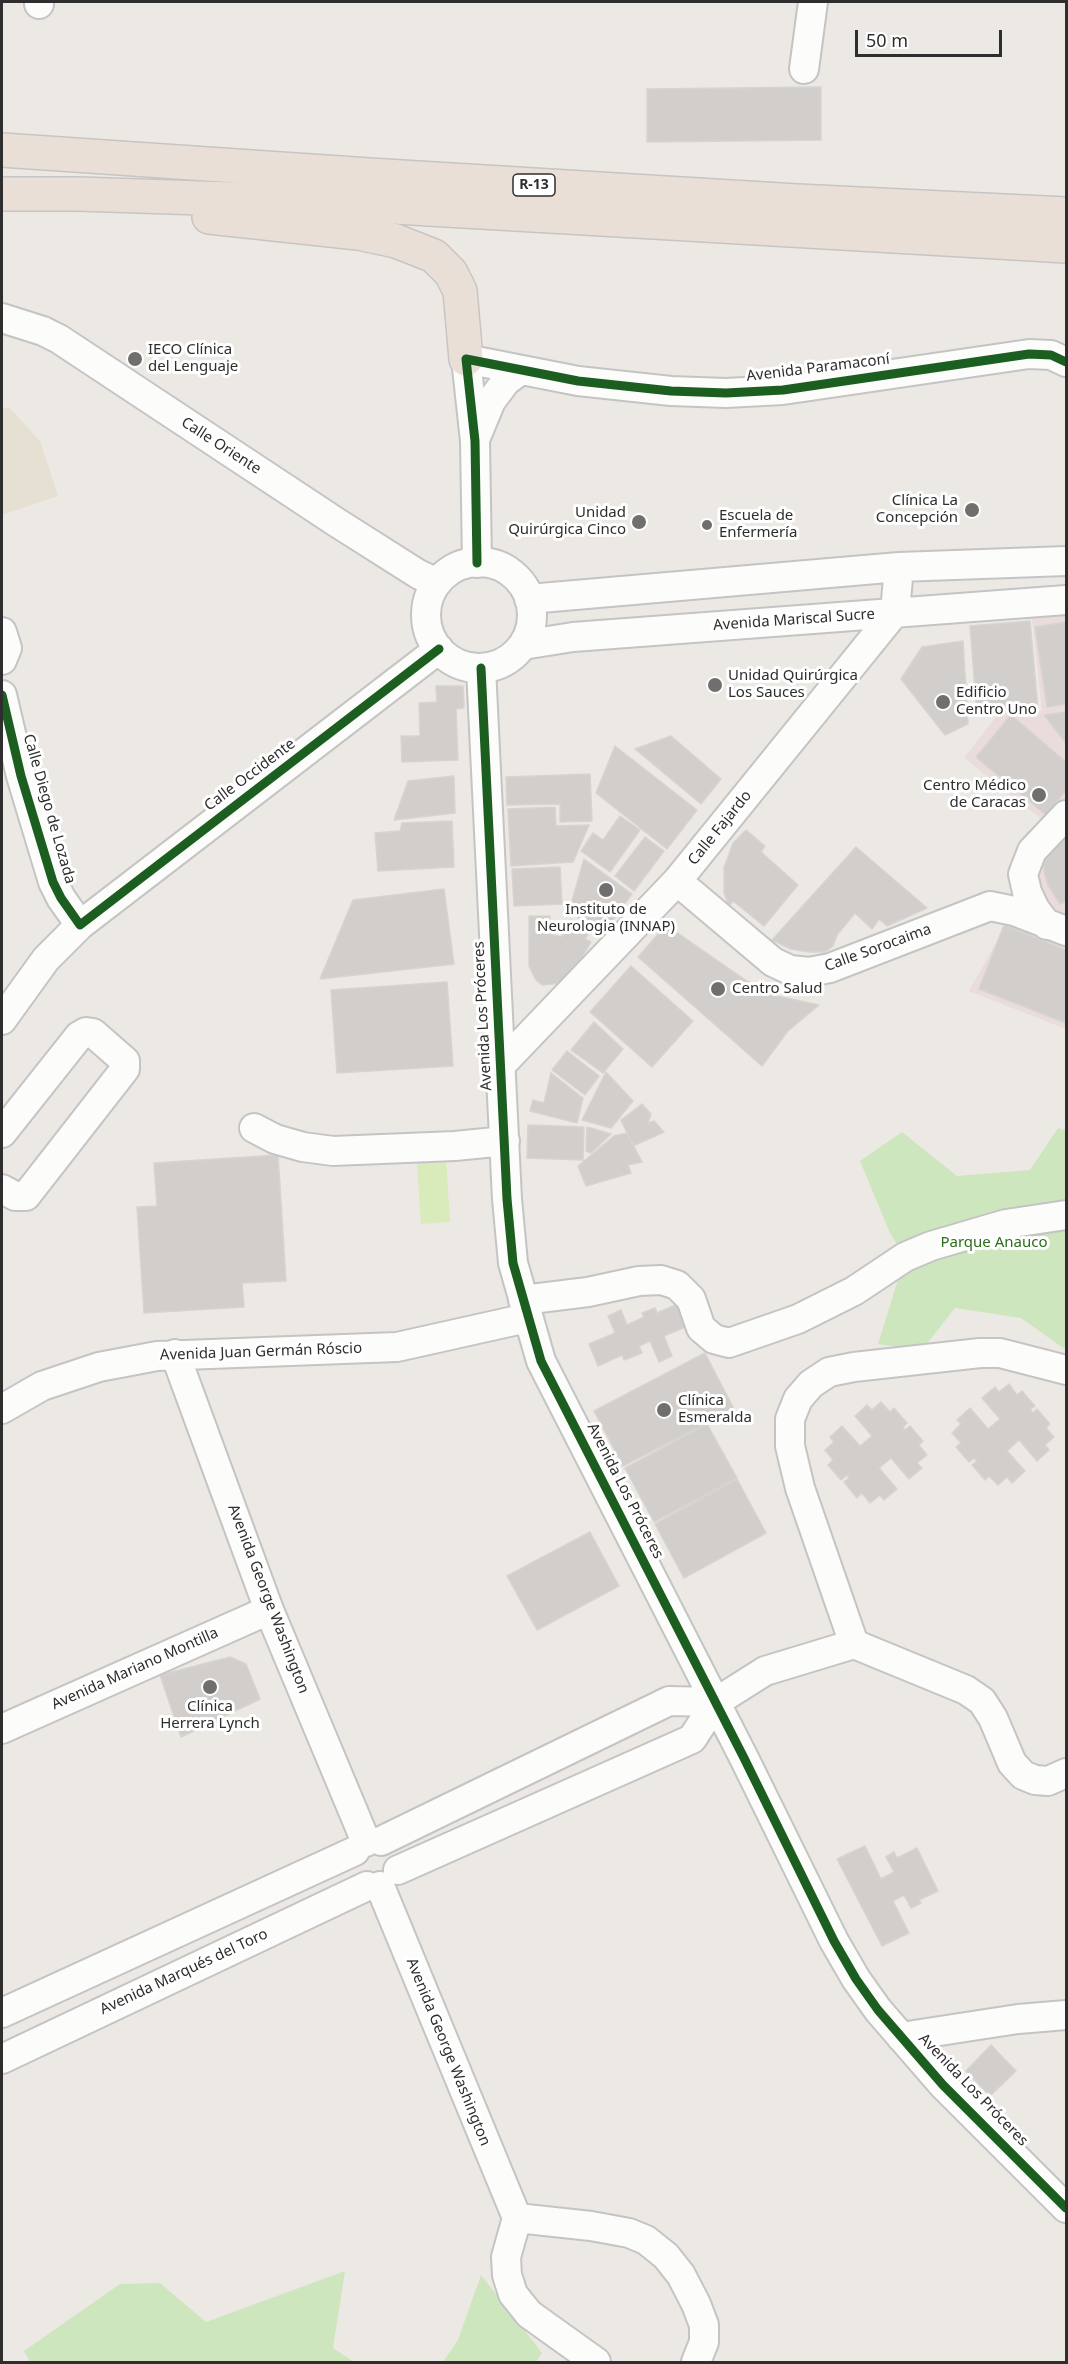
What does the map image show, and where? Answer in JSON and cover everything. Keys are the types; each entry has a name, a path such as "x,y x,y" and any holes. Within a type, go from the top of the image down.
{"highway":[{"name":"R-13","path":"2,150 452,180 1066,214"},
{"name":"R-13","path":"2,194 78,194 326,203 1066,246"},
{"path":"78,194 115,208 358,233 414,247 434,256 451,273 460,291 466,359"}],"street":[{"path":"804,69 813,2"},
{"name":"Calle Oriente","path":"2,318 43,331 59,339 336,522 418,574 437,582"},
{"name":"Avenida Paramaconí","path":"466,359 589,382 671,391 726,393 783,390 1029,354 1051,356 1066,362"},
{"path":"466,359 475,441 477,563"},
{"path":"475,441 491,401 507,381 521,370"},
{"path":"529,599 900,567 1066,561"},
{"path":"477,563 490,564 514,576 529,599 531,622 523,645 505,662 481,668 465,666 450,660 439,649 431,637 426,609 437,582 448,572 461,565 477,563"},
{"path":"895,612 900,567"},
{"name":"Avenida Mariscal Sucre","path":"523,645 573,637 1066,600"},
{"name":"Calle Fajardo","path":"500,1066 677,881 895,612"},
{"path":"2,632 7,648 2,660"},
{"name":"Calle Occidente","path":"2,1020 46,959 80,925 439,649"},
{"name":"Avenida Los Próceres","path":"481,668 507,1199 513,1263 541,1361 716,1702 834,1941 856,1979 901,2037 943,2085 1066,2208"},
{"name":"Calle Diego de Lozada","path":"2,695 21,776 53,882 60,898 80,925"},
{"path":"1057,928 1035,909 1027,892 1023,874 1032,851 1066,815"},
{"name":"Calle Sorocaima","path":"677,881 773,962 790,970 809,972 830,968 990,906 1014,911 1057,928"},
{"path":"2,1133 79,1036 86,1032 93,1033 125,1061 125,1069 26,1196 15,1196 2,1189"},
{"path":"254,1128 275,1139 303,1147 333,1151 454,1146 505,1141"},
{"name":"Avenida Juan Germán Róscio","path":"2,1409 42,1386 99,1368 157,1356 397,1347 525,1309 639,1281 661,1280 677,1285 691,1299 701,1328 714,1339 729,1343 798,1319 854,1291 905,1257 931,1246 1006,1224 1066,1215"},
{"path":"854,1644 800,1488 790,1446 790,1419 798,1399 811,1384 829,1372 968,1354 1000,1353 1066,1370"},
{"name":"Avenida George Washington","path":"175,1354 269,1610 367,1844"},
{"name":"Avenida Mariano Montilla","path":"2,1729 269,1610"},
{"path":"744,1758 711,1743 692,1739 716,1702 765,1671 854,1644 966,1690 982,1701 993,1718 1012,1763 1023,1775 1035,1780 1048,1781 1066,1773"},
{"path":"669,1701 683,1676 691,1653"},
{"path":"2,2013 669,1701 716,1702"},
{"name":"Avenida Marqués del Toro","path":"2,2059 692,1739"},
{"path":"367,1844 388,1844 397,1855 382,1881 356,1877 353,1871 352,1864 367,1844"},
{"name":"Avenida George Washington","path":"382,1881 517,2218"},
{"path":"901,2037 1066,2014"},
{"path":"596,2362 530,2314 513,2294 507,2276 506,2257 517,2218 591,2226 629,2233 646,2240 660,2251 681,2275 704,2325 704,2342 696,2362"}],"shaded area":[{"path":"9,407 40,441 58,496 2,515 2,409"},
{"name":"Centro Médico de Caracas","path":"1066,605 1066,1029 969,991 1058,832 964,758 999,713 1042,711 1031,608"}],"green space":[{"name":"Parque Anauco","path":"1058,1128 1066,1130 1066,1350 1021,1318 955,1308 922,1350 878,1344 905,1257 890,1233 860,1161 902,1132 957,1176 1030,1170"},
{"path":"446,1159 450,1222 421,1224 417,1161"},
{"path":"345,2271 333,2348 354,2362 30,2362 24,2351 120,2284 160,2283 206,2322"},
{"path":"481,2275 542,2353 536,2362 443,2362 458,2340"}],"building":[{"path":"821,87 821,140 647,142 647,89"},
{"path":"1030,621 1038,709 977,714 970,626"},
{"path":"1066,622 1066,704 1047,707 1035,627"},
{"name":"Edificio Centro Uno","path":"963,641 968,724 945,735 901,679 922,647"},
{"path":"436,686 463,686 464,708 456,709 458,760 402,762 401,736 420,736 419,703 437,702"},
{"path":"1066,712 1066,743 1044,715"},
{"path":"1011,715 1066,762 1066,790 1046,815 976,757"},
{"path":"671,736 721,779 701,804 635,749"},
{"path":"615,746 697,810 667,849 596,793"},
{"path":"590,774 592,821 560,822 560,804 507,805 506,777"},
{"path":"454,776 455,813 394,820 408,781"},
{"path":"555,807 556,826 589,825 573,862 511,866 508,809"},
{"path":"620,816 640,830 610,872 581,851 593,833 603,840"},
{"path":"452,821 454,867 378,871 375,833 400,831 402,823"},
{"path":"746,830 765,846 761,852 798,885 764,926 733,901 729,906 724,893 724,868 733,843"},
{"path":"645,837 664,851 634,891 615,876"},
{"path":"1066,838 1066,901 1060,904 1048,885 1044,862 1051,849"},
{"path":"856,847 927,908 887,926 879,919 872,929 855,913 837,935 833,946 825,952 791,949 772,940"},
{"path":"584,859 632,894 602,935 569,911"},
{"path":"560,867 562,904 514,906 512,869"},
{"path":"444,889 454,964 320,979 353,900"},
{"path":"529,916 550,916 550,934 561,937 571,920 590,931 585,939 591,942 572,975 561,983 542,985 536,980 529,966"},
{"name":"Centro Salud","path":"666,925 747,981 778,996 819,1005 788,1031 762,1066 638,957"},
{"path":"1004,925 1066,950 1066,1023 979,989"},
{"path":"631,966 693,1021 652,1067 590,1012"},
{"path":"447,982 453,1066 337,1073 331,990"},
{"path":"594,1022 623,1049 603,1073 571,1050"},
{"path":"567,1051 599,1076 585,1095 552,1070"},
{"path":"606,1072 633,1101 611,1128 582,1120"},
{"path":"551,1073 583,1098 577,1123 530,1111 533,1100 544,1103"},
{"path":"642,1104 651,1114 648,1123 654,1121 664,1132 633,1146 621,1120"},
{"path":"528,1125 584,1127 583,1160 527,1158"},
{"path":"587,1127 611,1134 591,1153 586,1151"},
{"path":"627,1133 642,1162 628,1165 631,1173 586,1186 578,1166 614,1136"},
{"path":"278,1155 286,1281 242,1283 244,1307 144,1313 137,1207 157,1206 154,1163"},
{"path":"680,1303 690,1325 664,1336 672,1356 659,1362 650,1341 639,1346 642,1353 624,1360 622,1355 598,1366 589,1344 615,1333 608,1316 621,1310 627,1325 644,1317 642,1313 655,1308 657,1313"},
{"name":"Clínica Esmeralda","path":"705,1353 734,1409 623,1466 594,1411"},
{"path":"1009,1384 1017,1395 1022,1391 1035,1406 1030,1409 1033,1413 1037,1409 1050,1424 1046,1428 1054,1437 1045,1445 1049,1450 1037,1461 1019,1440 1007,1451 1025,1471 1012,1483 1007,1477 998,1485 989,1476 985,1480 972,1465 977,1461 974,1458 969,1462 956,1447 961,1443 952,1433 961,1424 957,1420 970,1408 988,1429 1000,1419 982,1398 995,1387 999,1392"},
{"path":"881,1402 890,1412 894,1408 907,1423 903,1427 905,1430 910,1426 923,1441 919,1445 927,1455 917,1463 922,1468 909,1479 891,1458 879,1468 897,1489 884,1500 880,1495 870,1503 862,1493 857,1498 844,1482 849,1478 847,1475 841,1480 828,1465 833,1460 825,1450 834,1442 830,1437 842,1426 860,1446 872,1436 855,1416 867,1405 872,1410"},
{"path":"707,1424 737,1478 654,1522 625,1468"},
{"path":"737,1479 766,1533 684,1578 655,1524"},
{"path":"590,1532 619,1586 537,1630 507,1576"},
{"name":"Clínica Herrera Lynch","path":"230,1657 246,1664 260,1699 181,1737 160,1675"},
{"path":"865,1846 881,1879 894,1872 886,1857 894,1852 897,1858 917,1848 938,1891 919,1900 921,1903 911,1908 904,1895 893,1901 909,1933 882,1946 837,1859"},
{"path":"991,2045 1016,2071 990,2096 966,2071"}],"cycle path":[{"path":"477,563 475,441 466,359 578,381 671,391 726,393 783,390 1029,354 1051,355 1066,362"},
{"path":"2,695 21,776 53,882 80,925 439,649"},
{"path":"481,668 507,1199 513,1263 541,1361 744,1758 834,1941 856,1979 878,2010 943,2085 1066,2208"}],"place":[{"name":"IECO Clínica del Lenguaje","path":"135,359"},
{"name":"Clínica La Concepción","path":"972,510"},
{"name":"Unidad Quirúrgica Cinco","path":"639,522"},
{"name":"Escuela de Enfermería","path":"707,525"},
{"name":"Unidad Quirúrgica Los Sauces","path":"715,685"},
{"name":"Edificio Centro Uno","path":"943,702"},
{"name":"Centro Médico de Caracas","path":"1039,795"},
{"name":"Instituto de Neurologia (INNAP)","path":"606,890"},
{"name":"Centro Salud","path":"718,989"},
{"name":"Clínica Esmeralda","path":"664,1410"},
{"name":"Clínica Herrera Lynch","path":"210,1687"}]}
